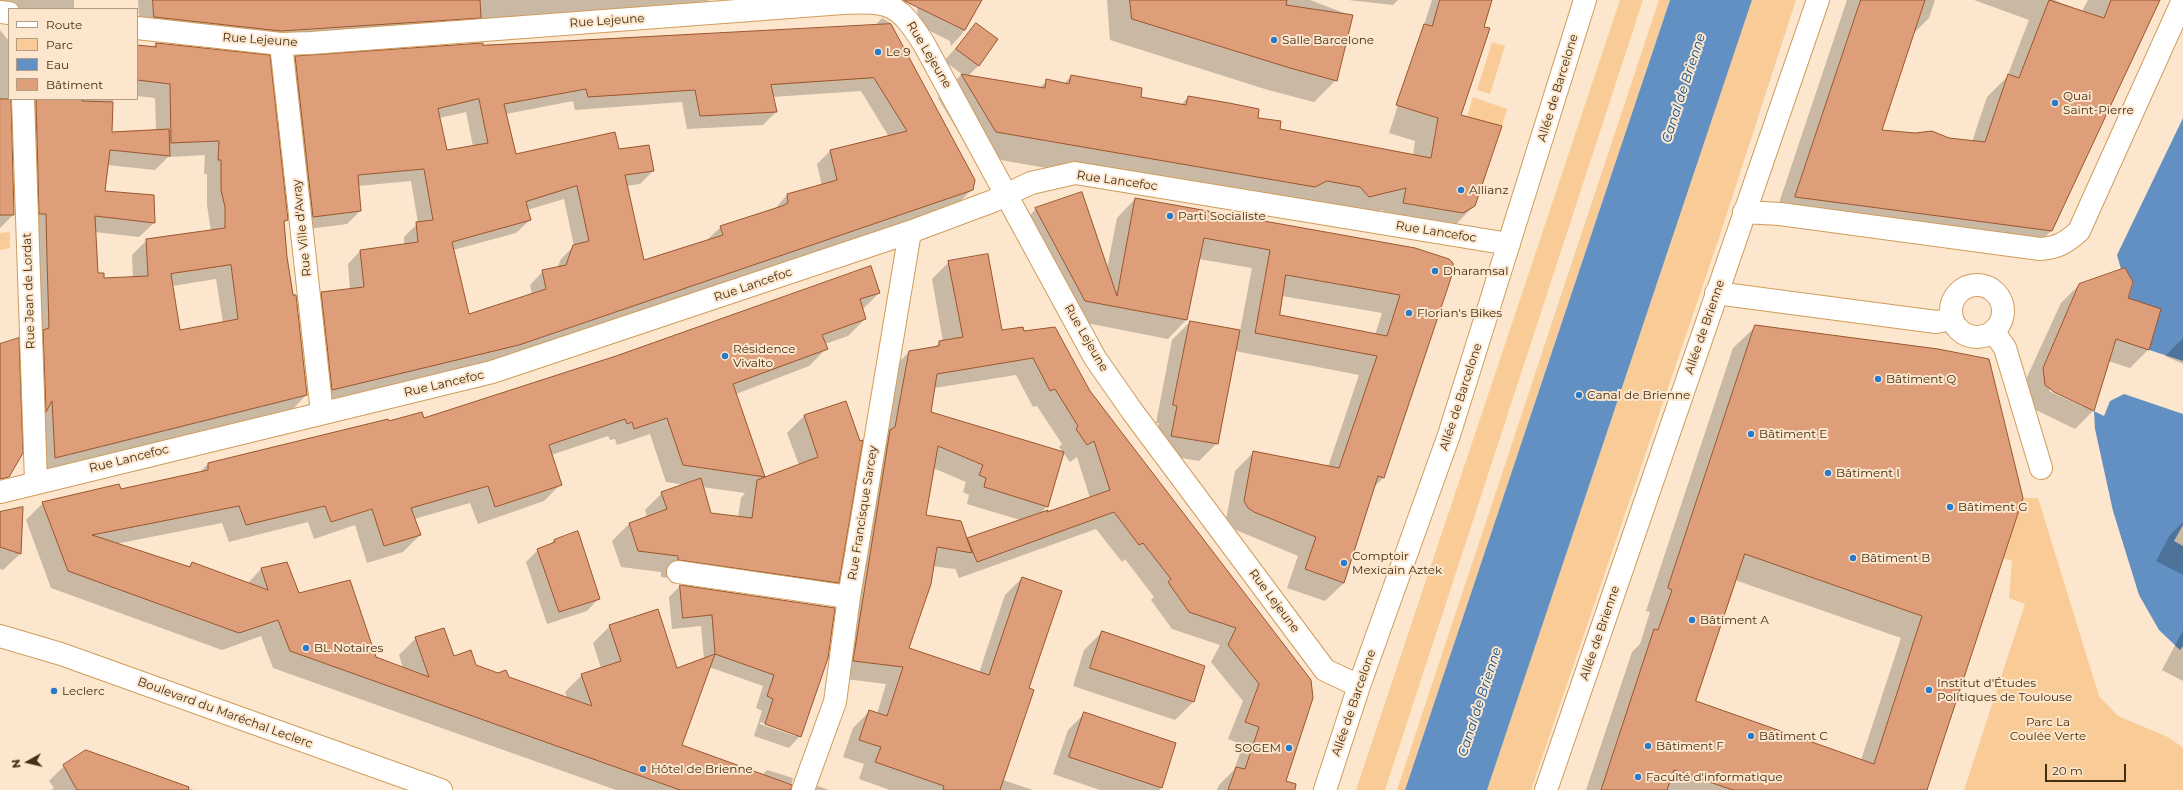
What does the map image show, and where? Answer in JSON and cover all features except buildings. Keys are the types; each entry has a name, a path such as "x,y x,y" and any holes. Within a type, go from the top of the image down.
{"street":[{"name":"Allée de Barcelone","path":"1325,790 1359,686 1449,435 1585,0"},
{"name":"Allée de Brienne","path":"1546,790 1716,292 1818,0"},
{"path":"1744,212 1780,214 2040,249 2055,248 2068,242 2079,231 2183,0"},
{"name":"Rue Lejeune","path":"138,28 281,44 871,2 893,7 906,16 924,44 1095,358 1132,411 1325,670 1359,686"},
{"name":"Rue Ville d'Avray","path":"281,44 322,412"},
{"name":"Rue Jean de Lordat","path":"23,100 36,482"},
{"name":"Rue Lancefoc","path":"0,492 322,412 492,372 910,232 1031,183 1075,173 1509,244"},
{"name":"Rue Francisque Sarcey","path":"803,790 836,702 850,597 910,232"},
{"path":"1969,287 1985,287 1993,290 2002,304 2002,319 1994,332 1986,336 1970,337 1956,327 1952,320 1952,303 1956,296 1969,287"},
{"path":"1716,292 1936,322 1952,320"},
{"path":"1994,332 2005,348 2041,468"},
{"path":"678,572 850,597"},
{"name":"Boulevard du Maréchal Leclerc","path":"3,639 61,654 441,790"}],"green space":[{"path":"1620,0 1643,0 1385,790 1356,790"},
{"path":"1659,0 1670,0 1405,790 1397,790"},
{"path":"1752,0 1796,0 1719,238 1531,790 1487,790"},
{"path":"1492,42 1505,46 1490,94 1477,90"},
{"path":"1473,97 1507,109 1502,126 1467,117"},
{"path":"10,232 10,248 0,250 0,233"},
{"name":"Parc La Coulée Verte","path":"2023,498 2038,498 2099,696 2118,716 2170,738 2183,748 2183,790 1964,790 2025,604 2009,598 2012,561 2003,558"}],"water":[{"name":"Canal de Brienne","path":"1670,0 1752,0 1487,790 1405,790"},
{"path":"2183,118 2183,525 2174,541 2183,546 2183,646 2180,650 2159,630 2139,595 2113,511 2095,429 2094,411 2133,283 2125,268 2121,269 2117,255"}],"pier":[{"path":"2119,328 2131,331 2128,343 2183,361 2183,414 2124,394 2110,401 2104,416 2094,411"}],"place":[{"name":"Salle Barcelone","path":"1274,40"},
{"name":"Le 9","path":"878,52"},
{"name":"Quai Saint-Pierre","path":"2055,103"},
{"name":"Allianz","path":"1461,190"},
{"name":"Parti Socialiste","path":"1170,216"},
{"name":"Dharamsal","path":"1435,271"},
{"name":"Florian's Bikes","path":"1409,313"},
{"name":"Résidence Vivalto","path":"725,356"},
{"name":"Bâtiment Q","path":"1878,379"},
{"name":"Canal de Brienne","path":"1579,395"},
{"name":"Bâtiment E","path":"1751,434"},
{"name":"Bâtiment I","path":"1828,473"},
{"name":"Bâtiment G","path":"1950,507"},
{"name":"Bâtiment B","path":"1853,558"},
{"name":"Comptoir Mexicain Aztek","path":"1344,563"},
{"name":"Bâtiment A","path":"1692,620"},
{"name":"BL Notaires","path":"306,648"},
{"name":"Institut d'Études Politiques de Toulouse","path":"1929,690"},
{"name":"Leclerc","path":"54,691"},
{"name":"Bâtiment C","path":"1751,736"},
{"name":"Bâtiment F","path":"1648,746"},
{"name":"SOGEM","path":"1289,748"},
{"name":"Hôtel de Brienne","path":"643,769"},
{"name":"Faculté d'informatique","path":"1638,777"}]}
